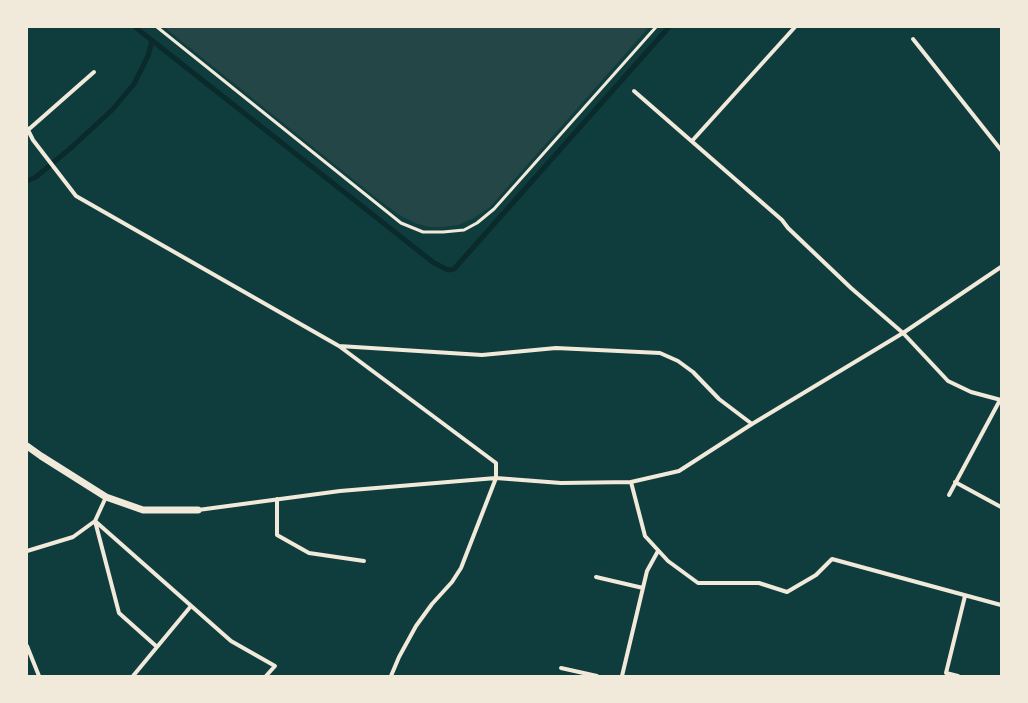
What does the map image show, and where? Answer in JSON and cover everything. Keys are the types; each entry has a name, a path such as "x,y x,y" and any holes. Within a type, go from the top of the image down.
{"street":[{"path":"692,141 795,27"},
{"path":"913,39 1001,150"},
{"path":"94,72 28,129 33,140 76,196 338,346 496,463 496,478 461,568 452,582 432,604 416,626 399,657 391,676"},
{"path":"634,91 782,220 788,228 851,288 903,333 948,381 971,392 1001,400 949,495"},
{"path":"27,446 106,497 143,510 198,510 340,491 496,478 561,483 631,482 678,471 752,424 903,333 1001,267"},
{"path":"338,346 482,354 556,348 660,353 678,361 693,372 719,399 752,424"},
{"path":"631,482 645,536 668,561 698,583 759,583 787,592 816,575 832,559 1001,605"},
{"path":"955,482 1001,507"},
{"path":"27,551 73,537 95,521 106,497"},
{"path":"277,499 277,535 309,553 364,561"},
{"path":"95,521 231,641 275,666 266,676"},
{"path":"95,521 119,613 156,646"},
{"path":"622,676 647,571 658,551"},
{"path":"596,577 643,588"},
{"path":"958,676 946,673 965,596"},
{"path":"133,676 156,646 191,606"},
{"path":"27,646 39,676"},
{"path":"561,668 597,676"}],"lane":[{"path":"157,27 401,223 423,232 443,232 464,230 477,223 494,209 656,27"}],"shaded area":[{"path":"164,27 649,27 490,207 472,219 458,225 429,227 415,223 398,214 379,200"}],"waterway":[{"path":"135,27 434,263 448,270 454,269 669,27"},
{"path":"27,181 36,177 72,147 112,110 134,84 148,56 152,41"}]}
